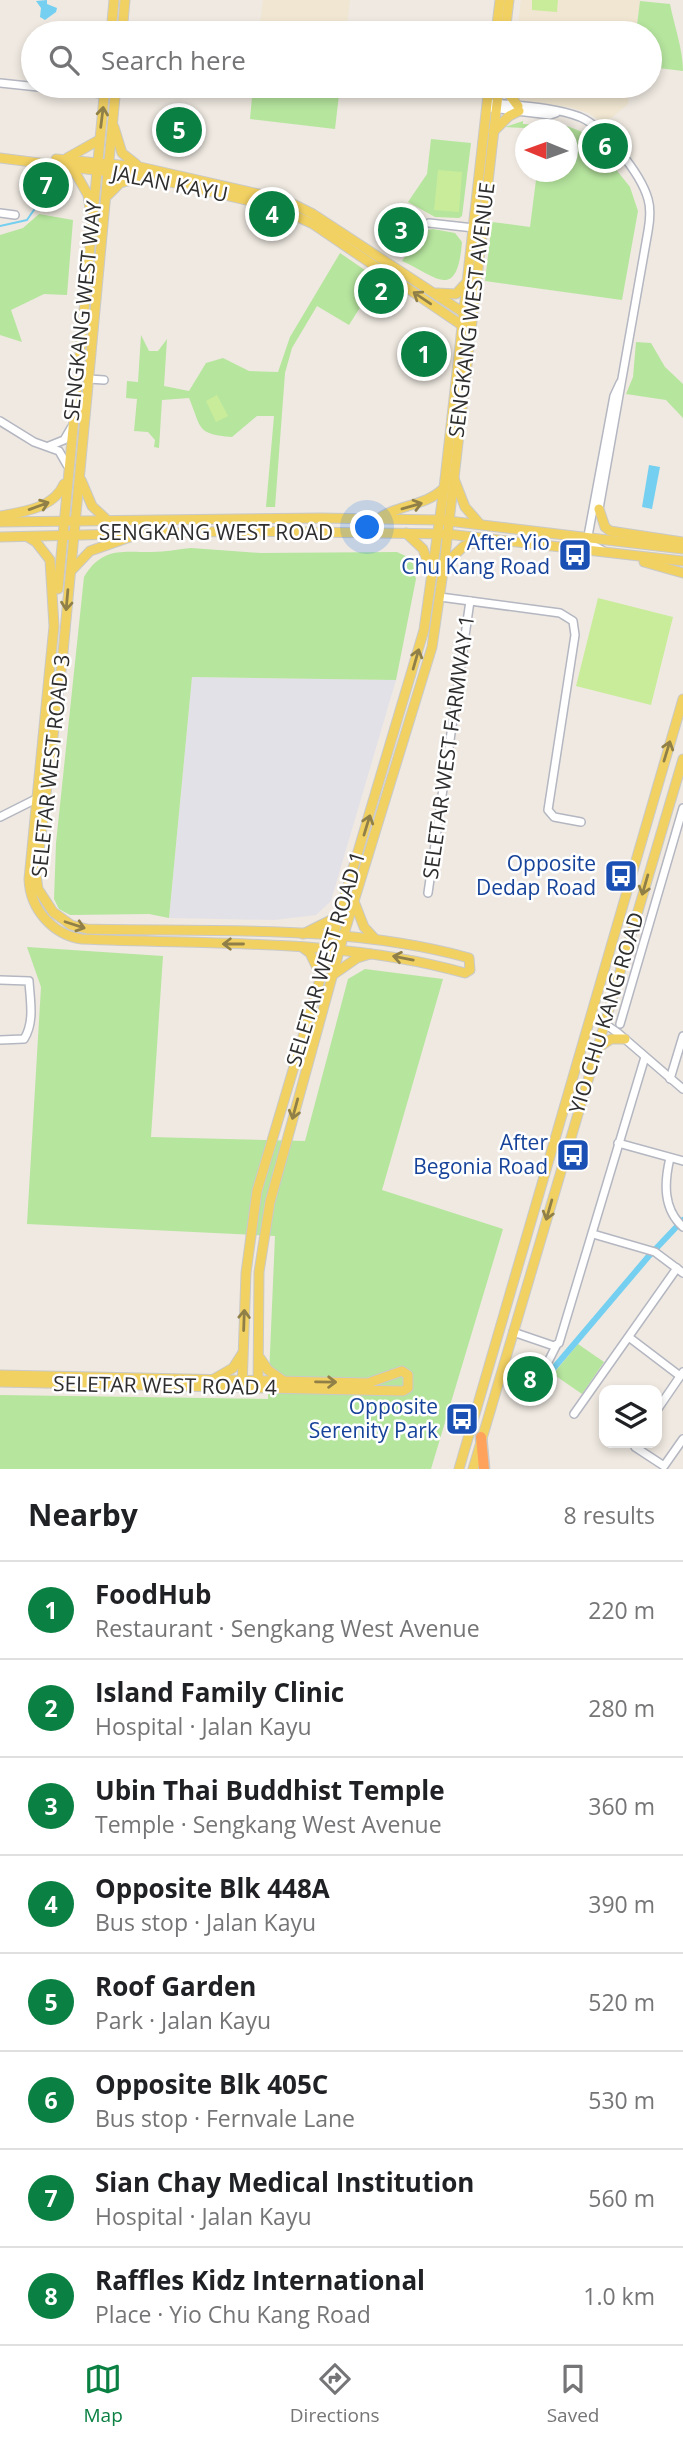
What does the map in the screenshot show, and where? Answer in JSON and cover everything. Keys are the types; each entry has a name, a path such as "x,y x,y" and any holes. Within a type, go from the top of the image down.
{"highway":[{"path":"481,1437 484,1469"}],"main road":[{"path":"112,21 114,0"},
{"path":"123,21 125,0"},
{"path":"497,21 500,0"},
{"path":"506,21 509,0"},
{"name":"SENGKANG WEST WAY","path":"67,535 74,521 107,197 99,140 104,98"},
{"name":"SENGKANG WEST WAY","path":"67,535 63,521 66,478 93,224 115,98"},
{"name":"SENGKANG WEST AVENUE","path":"443,534 444,488 460,325 467,315 492,132 490,98"},
{"name":"SENGKANG WEST AVENUE","path":"444,521 453,475 470,331 467,281 491,105 495,98"},
{"path":"492,132 518,109 510,98"},
{"path":"113,118 122,153 140,167"},
{"path":"63,159 81,152 99,140"},
{"name":"JALAN KAYU","path":"0,156 63,159 296,205 467,315"},
{"name":"JALAN KAYU","path":"0,156 72,167 140,167 276,207 313,223 470,331"},
{"path":"72,167 88,195 93,224"},
{"path":"107,197 113,187 124,181 149,177"},
{"path":"432,292 456,294 467,281"},
{"path":"79,471 85,495 97,514 108,520"},
{"path":"453,475 465,507 479,523"},
{"path":"0,516 53,500 66,478"},
{"path":"378,519 387,512 435,497 444,488"},
{"path":"599,509 597,523 607,539"},
{"path":"599,509 605,527 610,531 682,547"},
{"name":"SENGKANG WEST ROAD","path":"0,522 378,519 444,521 682,547"},
{"name":"SENGKANG WEST ROAD","path":"0,537 245,531 443,534 683,561"},
{"path":"406,533 423,549 438,578"},
{"path":"70,572 90,551 138,534"},
{"name":"SELETAR WEST ROAD 1","path":"242,1384 248,1244 257,1191 329,948 338,937 355,899 410,727 444,597 438,578 444,565 443,534"},
{"name":"SELETAR WEST ROAD 1","path":"258,1385 259,1272 270,1202 340,948 339,916 425,630 438,578 443,534"},
{"name":"SELETAR WEST ROAD 3","path":"67,535 70,572 47,803 36,875 44,902 61,920 77,927 375,939 433,948 470,958 472,964 466,973 340,948 76,938 60,932 41,914 29,884 54,626 67,535"},
{"name":"SELETAR WEST ROAD 3","path":"28,537 36,542 50,560 54,626"},
{"path":"444,565 464,546 490,538"},
{"path":"635,556 683,573"},
{"name":"YIO CHU KANG ROAD","path":"459,1469 683,699"},
{"name":"YIO CHU KANG ROAD","path":"473,1469 683,759"},
{"path":"643,835 649,828 663,824 651,804"},
{"path":"355,899 356,913 375,939"},
{"path":"302,934 339,916"},
{"path":"301,946 310,953 321,976"},
{"path":"332,975 357,958 375,953"},
{"path":"595,1050 611,1039 625,1039"},
{"path":"493,1346 502,1334 513,1332 503,1311"},
{"path":"212,1380 233,1368 243,1353"},
{"path":"258,1353 268,1370 284,1381"},
{"name":"SELETAR WEST ROAD 4","path":"0,1382 242,1384 258,1385 403,1391 408,1388 410,1381 408,1375 401,1371 368,1383 284,1381 258,1385"},
{"name":"SELETAR WEST ROAD 4","path":"0,1375 212,1380 242,1384"}],"street":[{"path":"0,83 21,84"},
{"path":"491,105 556,112 582,118 603,132 637,176 648,200 648,231 621,381 614,396 599,509"},
{"path":"0,213 15,215"},
{"name":"SENGKANG WEST AVENUE","path":"429,223 474,228"},
{"path":"89,379 104,380"},
{"path":"0,421 34,442 59,451 68,465"},
{"path":"49,446 64,440 71,428"},
{"path":"602,478 588,536 593,545 606,552"},
{"path":"444,597 560,613 573,621 575,635 548,810 554,817 580,822"},
{"name":"SELETAR WEST FARMWAY 1","path":"428,893 470,601"},
{"path":"0,817 36,799"},
{"path":"15,810 41,811 47,803"},
{"name":"YIO CHU KANG ROAD","path":"620,1024 680,828 683,808"},
{"path":"663,824 680,828"},
{"path":"0,980 29,981 31,1006 27,1035 20,1041 0,1040"},
{"path":"592,1015 625,1039 683,1089"},
{"path":"670,1079 683,1036"},
{"path":"538,1382 556,1346 593,1234 645,1057"},
{"path":"618,1143 683,1161"},
{"path":"670,1158 664,1188 680,1225"},
{"path":"574,1414 680,1270 652,1251 593,1234"},
{"path":"513,1332 556,1346"},
{"path":"630,1338 681,1374 662,1402"},
{"path":"637,1448 664,1466 683,1439"}],"shaded area":[{"path":"263,0 350,0 347,21 260,21"},
{"path":"521,0 640,0 637,21 518,21"},
{"path":"517,98 629,98 628,104 604,124 589,113 569,107"},
{"path":"192,677 396,680 331,901 316,915 274,920 169,918"}],"green space":[{"path":"532,0 558,0 557,12 532,10"},
{"path":"640,1 670,4 683,71 662,68 662,21 638,21"},
{"path":"252,98 339,98 335,129 250,119"},
{"path":"578,130 580,131 591,138 630,187 638,211 622,300 485,281 492,222 530,227 536,182 578,182"},
{"path":"431,139 471,143 462,216 459,218 435,217 408,202 427,174"},
{"path":"438,170 462,172 459,212 434,210"},
{"path":"39,214 73,220 67,295 44,294 11,310 22,342 0,335 0,235 23,228"},
{"path":"433,229 455,233 462,242 459,261 450,279 435,278 402,261 422,231"},
{"path":"340,253 378,279 349,325 317,306 292,348 285,373 275,507 266,507 274,416 257,416 232,437 220,436 202,428 189,398 162,400 159,448 154,447 155,440 148,432 134,431 137,399 126,398 127,381 138,382 141,335 149,351 158,351 167,339 164,386 189,391 206,363 223,358 249,371 278,372 290,337"},
{"path":"636,342 651,343 665,367 683,384 683,418 666,400 626,394 633,377"},
{"path":"217,395 228,416 216,422 206,401"},
{"path":"191,548 261,553 397,552 412,559 416,579 396,680 192,677 169,918 149,914 70,915 59,909 54,899 56,843 84,577 98,560 113,553"},
{"path":"598,598 673,617 651,705 576,686"},
{"path":"27,947 163,956 151,1137 305,1141 348,979 365,969 443,979 382,1190 503,1229 431,1469 0,1469 0,1395 268,1399 275,1236 27,1224 41,987"},
{"path":"578,1344 604,1362 582,1394 553,1374"}],"water":[{"path":"47,0 47,4 57,8 56,12 45,20 40,17 41,8 36,1"},
{"path":"649,465 660,467 652,509 642,507"}],"waterway":[{"path":"0,226 27,220 40,203 60,196"},
{"path":"530,1396 648,1257 683,1220"}],"place":[{"name":"Roof Garden","path":"179,130"},
{"name":"Opposite Blk 405C","path":"605,146"},
{"name":"Sian Chay Medical Institution","path":"46,185"},
{"name":"Opposite Blk 448A","path":"272,214"},
{"name":"Ubin Thai Buddhist Temple","path":"401,230"},
{"name":"Island Family Clinic","path":"381,291"},
{"name":"FoodHub","path":"424,354"},
{"name":"After Yio Chu Kang Road","path":"575,555"},
{"name":"Opposite Dedap Road","path":"621,876"},
{"name":"After Begonia Road","path":"573,1155"},
{"name":"Raffles Kidz International","path":"530,1379"},
{"name":"Opposite Serenity Park","path":"462,1419"}]}
